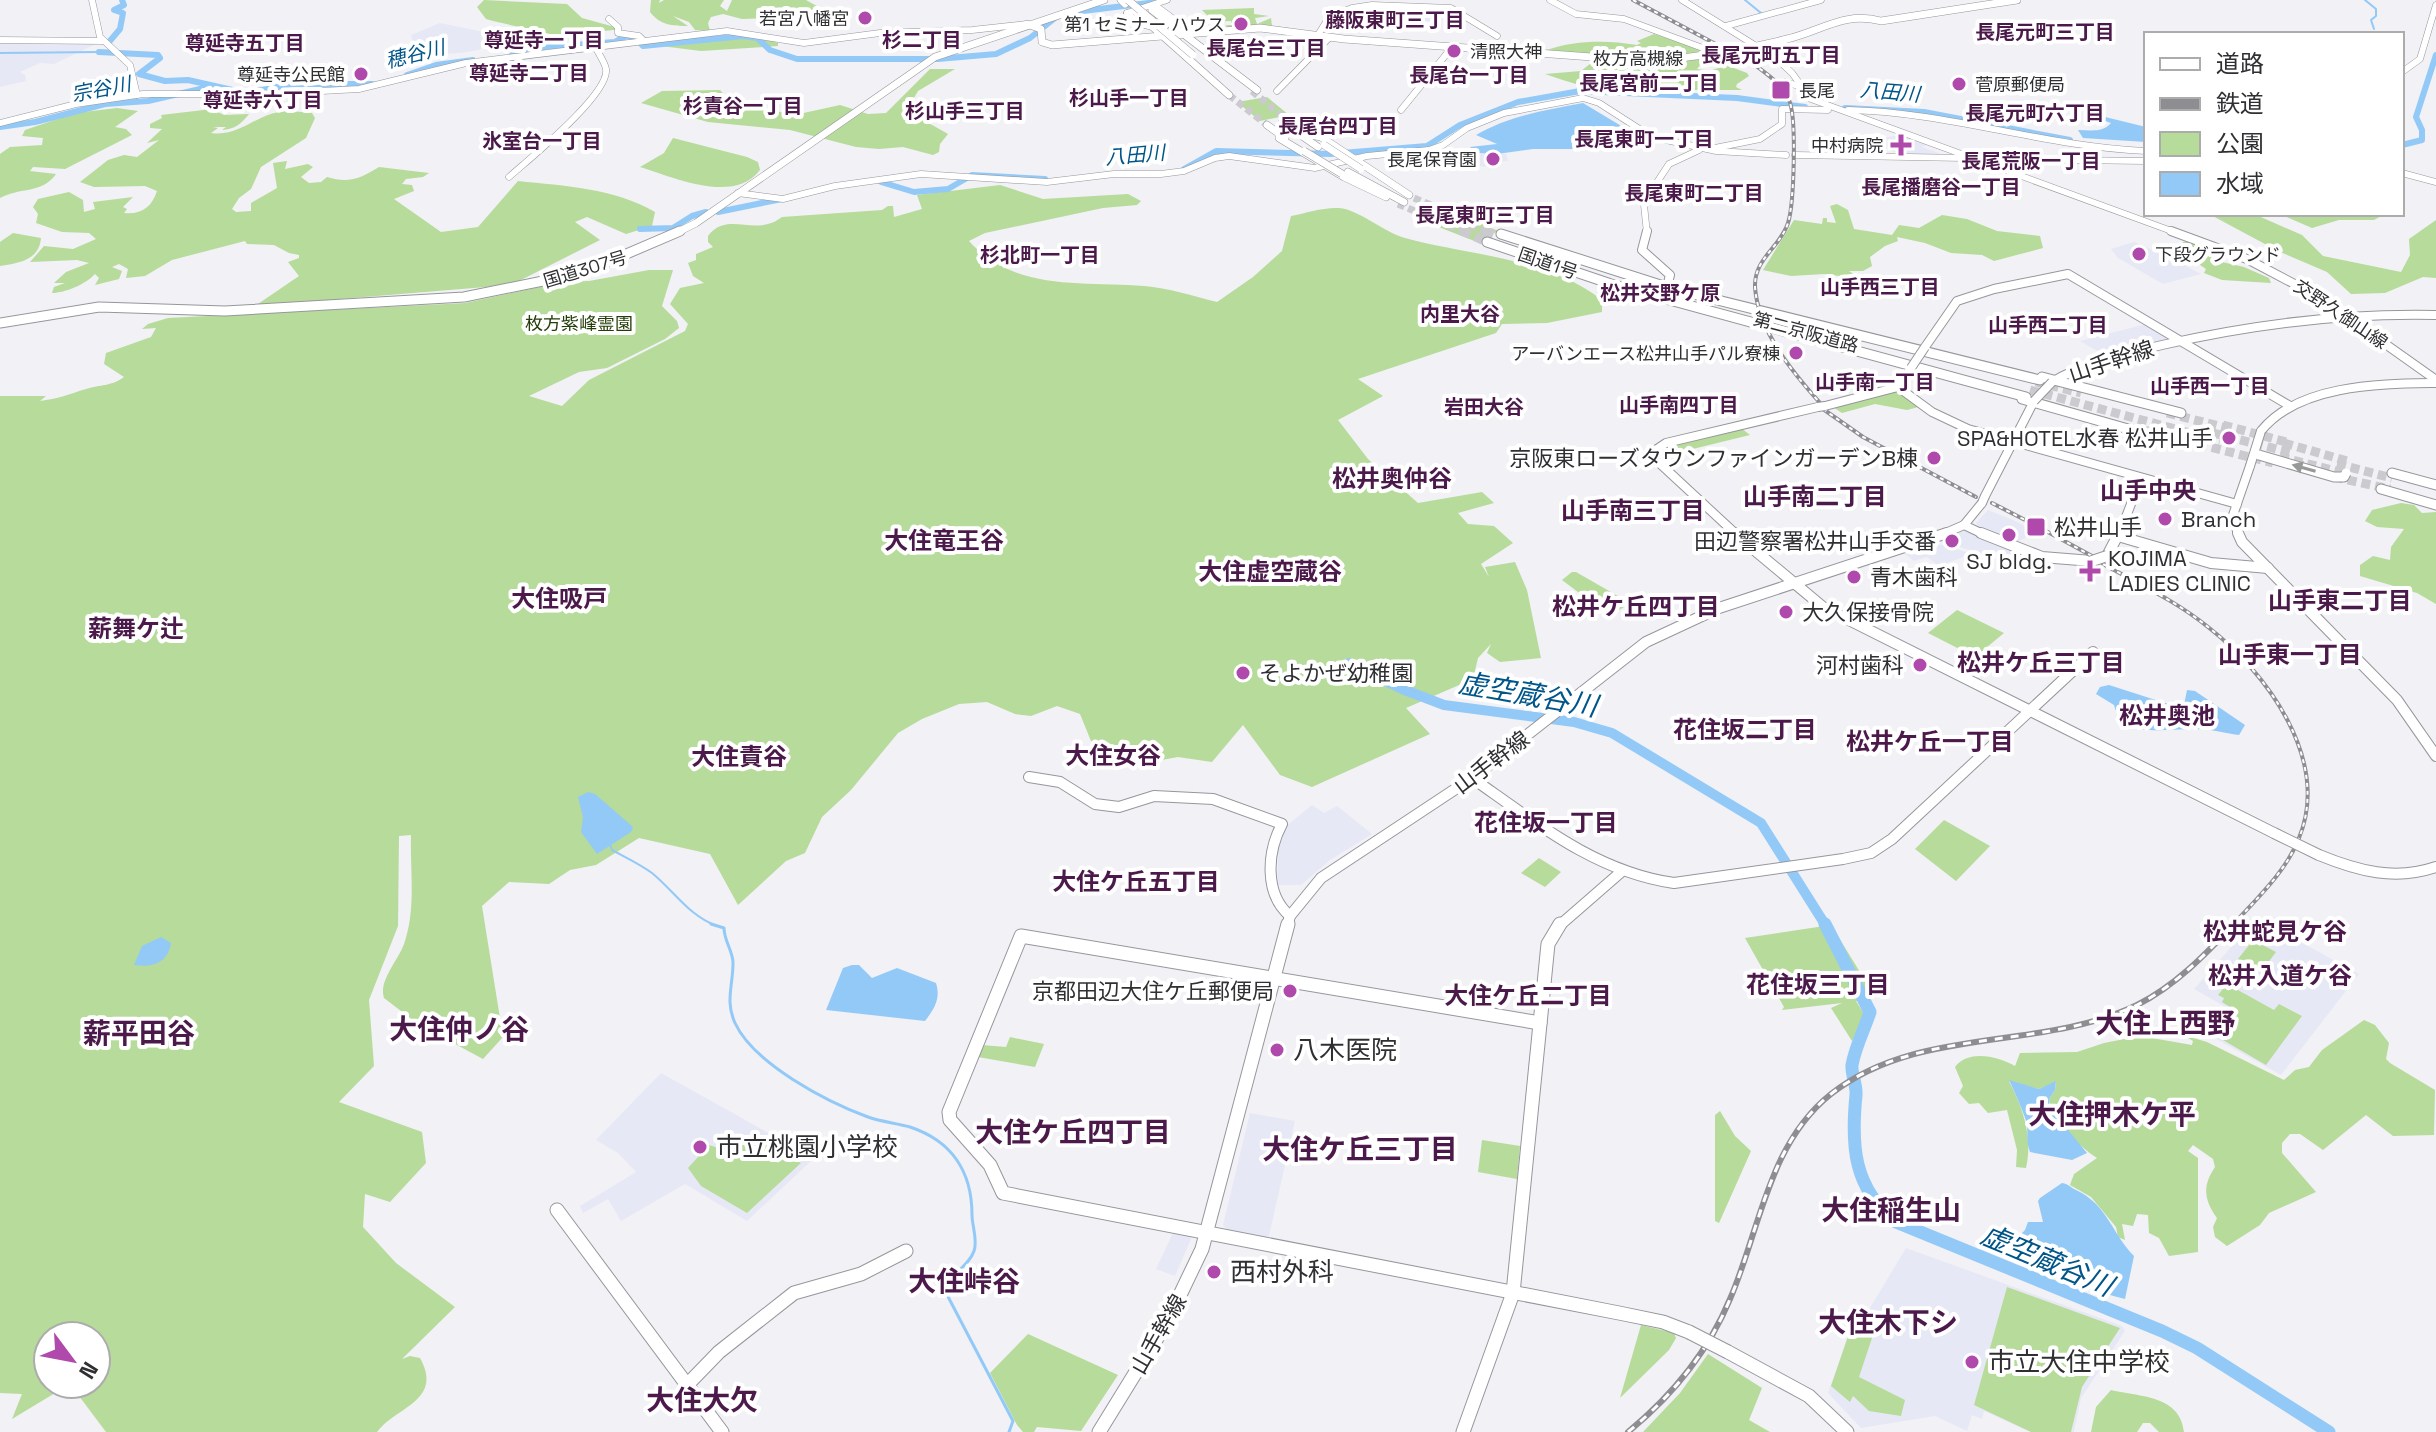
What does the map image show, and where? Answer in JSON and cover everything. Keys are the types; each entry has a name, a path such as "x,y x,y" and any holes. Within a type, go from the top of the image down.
{"highway":[{"name":"国道307号","path":"0,323 99,307 225,311 427,301 499,292 582,273 638,252 696,223 931,59 1104,0"},
{"path":"1138,0 1154,8 1172,27 1185,35 1198,52"},
{"path":"1138,0 1243,93"},
{"path":"1125,1 1198,52 1243,93"},
{"path":"1125,1 1181,51 1243,93"},
{"path":"1279,122 1279,133 1407,199"},
{"path":"1279,122 1321,137 1407,199"},
{"path":"1279,122 1310,148 1407,199"},
{"path":"1279,122 1310,148 1322,167 1356,186 1386,197 1407,199"},
{"path":"1310,148 1311,135"},
{"path":"1351,171 1386,197"},
{"path":"1496,237 1669,282"},
{"name":"国道1号","path":"1496,237 1521,254 1611,284 2033,392"},
{"name":"国道1号","path":"1496,237 1627,276 1824,328 2033,392"},
{"name":"第二京阪道路","path":"1496,237 1617,276 1899,351 2033,392"},
{"name":"第二京阪道路","path":"1496,237 1638,288 2033,392"},
{"path":"1521,254 1528,259 1653,298"},
{"path":"1824,328 2054,381 2180,416 2073,388 2060,391"},
{"path":"2033,392 2153,436"},
{"path":"2081,393 2164,417"},
{"path":"2259,455 2337,477 2344,477 2346,473"},
{"path":"2436,488 2389,483 2436,501"}],"main road":[{"name":"枚方高槻線","path":"1027,24 1039,28 1042,42 1057,45 1167,38 1254,28 1623,61 1678,60 1758,45 1860,15 1881,21 2017,0"}],"street":[{"path":"92,0 103,41"},
{"path":"1153,27 1141,24 1127,13 1154,8 1167,0"},
{"path":"1550,0 1576,14 1624,19 1719,54"},
{"path":"1682,0 1758,45 1799,79 1802,87 1789,85 1784,80 1799,79"},
{"path":"1726,26 1821,0"},
{"path":"1318,35 1329,17 1352,8 1372,5 1451,8 1497,36"},
{"path":"2404,71 2420,59 2436,5"},
{"path":"609,19 618,27 618,33 639,36 644,42"},
{"path":"0,123 76,104 137,95 266,94 359,89 453,66 595,46 738,31 760,34 781,42 804,43 879,33 963,33 1027,24"},
{"path":"1277,91 1330,37"},
{"path":"0,40 103,41 120,54 132,69 137,95"},
{"path":"509,177 569,125 605,80 606,69 595,46"},
{"path":"1401,110 1453,46"},
{"name":"交野久御山線","path":"1802,87 1807,96 1838,110 2234,253 2289,280 2346,315 2436,381"},
{"path":"738,193 783,199 835,186 921,174 1057,182 1114,174 1170,174 1229,156 1297,168 1322,167 1347,156 1429,150 1474,125 1504,113 1583,98 1594,100 1646,133 1704,149 1786,155"},
{"path":"1653,298 1669,282 1670,275 1642,250 1647,233 1644,205 1669,164 1687,153 1754,140 1774,132 1782,124 1780,110 1904,112 2095,147 2144,151"},
{"path":"1795,155 2144,161"},
{"path":"2404,174 2436,180"},
{"path":"2290,406 2063,274 1971,294 1957,301 1898,387 1666,443 1655,453 1655,459 1823,607 2319,855 2353,869 2388,875 2420,873 2436,867"},
{"name":"山手幹線","path":"1099,1432 1161,1333 1189,1281 1207,1233 1290,916 1307,893 1337,867 1472,778 1650,639 1703,614 1964,525 1984,500 2013,442 2033,392 2054,381 2107,359 2261,323 2346,315 2436,315"},
{"path":"2436,381 2344,392 2290,406 2268,419 2261,431 2232,518 2242,542 2397,700 2436,756"},
{"path":"1898,387 1945,419 2013,442 2237,504"},
{"path":"1964,525 2042,558 2092,561 2107,556 2141,478"},
{"path":"2118,536 2211,563 2268,568"},
{"path":"1472,778 1621,872 1649,881 1674,883 1871,853 1884,846 2093,652"},
{"path":"1029,777 1060,782 1095,804 1119,807 1154,796 1213,799 1282,824 1275,840 1273,887 1277,902 1290,916"},
{"path":"1463,1432 1513,1293 1550,936 1560,923 1621,872"},
{"path":"1540,1023 1021,936 949,1112 950,1120 990,1165 1003,1193 1663,1322 1689,1332 1809,1396 1847,1432"},
{"path":"557,1210 722,1432"},
{"path":"687,1385 728,1343 794,1293 861,1274 906,1251"}],"shaded area":[{"path":"1398,6 1449,10 1460,15 1407,25 1333,19 1354,8"},
{"path":"440,23 496,37 479,50 460,53 435,54 409,45 413,42 411,35"},
{"path":"0,41 100,42 54,64 40,63 20,72 25,75 26,81 0,87"},
{"name":"中村病院","path":"1904,135 1929,144 1922,147 1944,155 1900,154 1861,140"},
{"path":"1462,151 1470,154 1506,154 1508,161 1484,167 1466,162 1447,169 1435,164"},
{"path":"2134,242 2201,274 2163,284 2118,258 2111,249"},
{"path":"2146,324 2169,339 2104,355 2080,341"},
{"path":"1988,510 2035,532 2016,543 1979,527 1976,523"},
{"path":"1963,531 2015,551 2005,560 1939,541"},
{"path":"1933,543 1972,554 1939,566 1927,557 1914,561 1905,554"},
{"path":"1312,805 1324,813 1337,806 1372,834 1330,860 1301,885 1277,885 1279,838 1284,828"},
{"path":"2257,918 2359,974 2281,1075 2211,1036 2231,1010 2194,989"},
{"name":"市立桃園小学校","path":"661,1073 812,1160 747,1221 685,1184 621,1221 608,1199 583,1213 580,1206 636,1172 618,1153 596,1140"},
{"path":"1250,1113 1295,1121 1269,1236 1265,1238 1228,1231 1223,1225"},
{"path":"1173,1233 1188,1233 1191,1239 1175,1276 1156,1269"},
{"name":"市立大住中学校","path":"1906,1248 2122,1326 2125,1331 2081,1398 2074,1432 2030,1432 1984,1411 1982,1419 1972,1415 1967,1431 1935,1416 1861,1428 1828,1393 1856,1313 1865,1316"}],"green space":[{"path":"484,0 567,4 582,18 622,29 559,36 486,19 477,7"},
{"path":"651,0 660,0 659,3 664,0 724,0 720,6 727,11 732,0 806,0 840,19 840,22 833,26 795,17 742,19 723,14 711,17 708,23 710,31 695,30 689,22 673,16 688,26 658,20 650,12"},
{"path":"1254,8 1254,14 1269,16 1255,18 1257,24 1271,18 1272,26 1290,28 1232,29 1225,25 1233,25 1231,21 1205,22 1212,20 1202,10"},
{"path":"1654,34 1710,53 1674,59 1664,53 1652,55 1657,60 1634,60 1627,53 1620,53 1615,58 1547,50 1591,42 1637,45 1641,43 1637,41"},
{"path":"720,37 761,37 778,43 778,46 701,51 645,44"},
{"path":"1718,55 1731,61 1716,66 1701,64 1697,69 1710,71 1726,65 1747,73 1749,76 1736,87 1742,90 1678,90 1646,85 1647,90 1621,92 1545,74 1581,71 1595,60"},
{"path":"930,69 955,69 918,91 911,103 918,117 948,134 940,144 939,152 933,155 903,147 856,147 790,130 708,122 641,103 662,91 720,90 732,103 756,109 799,114 840,105 868,114 886,113"},
{"path":"1267,97 1289,115 1260,121 1237,102"},
{"path":"117,108 138,111 115,127 126,129 132,135 65,169 33,167 30,171 56,174 44,185 0,198 0,154 10,147 42,145 43,138 22,136 25,130 75,113"},
{"path":"212,109 224,115 249,114 234,127 222,130 226,127 213,127 218,128 211,133 230,132 279,112 312,113 315,118 306,138 261,167 251,189 239,198 232,209 236,212 251,211 251,203 277,188 273,163 287,161 285,169 308,164 313,167 301,177 309,183 321,182 327,177 354,179 379,167 429,173 406,179 402,184 412,185 414,191 394,199 441,232 478,227 518,181 589,189 623,198 655,212 652,226 626,234 587,217 575,222 600,240 511,285 255,306 299,276 288,262 299,258 299,255 274,245 247,244 245,241 172,260 145,276 126,278 128,269 119,264 112,267 122,271 119,279 95,285 99,278 95,274 75,287 52,293 54,287 65,283 54,283 66,272 89,263 77,260 30,262 44,246 73,249 96,239 89,233 62,232 36,223 38,214 33,207 38,199 69,192 83,200 84,212 95,209 93,202 133,197 123,207 127,209 124,213 141,211 149,206 157,191 145,186 94,187 80,182 108,160 124,155 137,157 159,140 147,143 162,129 150,128 150,124 162,118 161,115"},
{"path":"673,138 747,157 758,162 760,170 749,180 735,186 719,187 686,182 640,167 664,153"},
{"name":"枚方紫峰霊園","path":"1000,185 1043,199 1128,194 1141,201 1137,205 1103,208 985,233 969,241 1007,269 1028,276 1050,281 1153,287 1217,302 1253,277 1282,251 1291,216 1339,208 1355,212 1405,238 1532,266 1580,286 1602,300 1602,312 1547,323 1502,324 1496,333 1358,379 1383,396 1338,420 1368,459 1418,503 1482,492 1494,503 1458,513 1468,524 1494,526 1513,543 1481,564 1489,577 1485,567 1515,562 1527,590 1541,658 1500,662 1487,653 1491,644 1478,658 1473,679 1406,708 1430,734 1312,787 1280,775 1243,725 1212,762 1178,757 1134,765 1091,741 1080,714 1057,706 1031,716 1015,714 987,702 959,704 898,733 851,790 822,817 805,853 786,861 738,905 710,854 639,838 596,865 570,870 549,884 509,882 482,906 503,1037 483,1059 418,1024 384,998 384,984 402,948 410,915 411,835 399,836 398,926 369,1000 374,1066 339,1102 422,1132 426,1163 390,1202 365,1194 363,1227 396,1263 455,1307 402,1359 410,1356 420,1358 426,1372 422,1394 377,1432 106,1432 82,1400 112,1400 112,1320 32,1320 32,1400 43,1400 12,1419 22,1394 0,1393 0,396 46,396 40,401 114,382 124,377 104,364 106,353 151,337 156,328 142,329 168,318 465,303 563,282 589,281 649,270 673,270 662,306 677,321 679,328 665,339 607,368 579,372 529,396 562,406 589,380 685,331 688,324 670,304 680,288 704,283 693,276 688,263 696,260 696,254 713,247 708,242 708,236 716,229 733,224 762,225 782,217 882,210 888,206 893,206 894,217 922,209 917,195"},
{"path":"1837,204 1848,210 1854,229 1892,235 1899,225 1919,228 1942,215 1967,219 1997,231 2040,236 2043,248 1994,261 1982,255 1951,253 1897,237 1898,241 1870,257 1872,266 1863,271 1849,271 1858,277 1855,278 1824,274 1791,276 1763,270 1794,220 1822,224 1823,218 1827,218 1827,222 1836,223 1830,206"},
{"path":"1461,215 1498,231 1477,242 1436,226"},
{"path":"2213,216 2259,216 2302,235 2323,256 2401,272 2410,255 2409,239 2436,220 2436,278 2423,277 2385,293 2351,294 2327,272 2278,251"},
{"path":"2285,216 2381,216 2374,220 2339,220 2312,228"},
{"path":"13,233 41,238 39,246 26,260 0,266 0,242"},
{"path":"2193,240 2212,250 2222,262 2244,267 2269,278 2271,283 2222,280 2204,273 2206,269 2178,250 2183,242"},
{"path":"1900,390 1922,406 1907,410 1875,404 1842,413 1833,407"},
{"path":"1741,428 1750,435 1660,457 1666,447"},
{"path":"2401,503 2414,505 2422,513 2436,512 2436,604 2417,593 2360,576 2360,565 2373,556 2390,560 2391,547 2404,529 2377,527 2365,521 2372,510"},
{"path":"1572,572 1630,603 1610,616 1562,580"},
{"path":"1957,610 2004,633 1975,657 1928,633"},
{"path":"1944,820 1990,846 1956,881 1915,849"},
{"path":"1539,858 1561,872 1545,887 1521,873"},
{"path":"1831,925 1876,998 1856,1001 1866,1017 1852,1041 1831,1008 1842,1003 1782,1010 1784,1007 1745,938"},
{"path":"2253,940 2276,952 2261,972 2238,959"},
{"path":"2227,984 2274,1010 2279,1004 2302,1016 2266,1065 2216,1036 2236,1011 2222,1002 2224,998 2218,995"},
{"path":"2364,1020 2375,1025 2389,1043 2386,1059 2390,1063 2435,1090 2434,1135 2393,1136 2366,1115 2323,1150 2300,1134 2290,1134 2282,1143 2282,1153 2316,1192 2269,1213 2260,1225 2227,1246 2215,1237 2213,1227 2217,1218 2206,1193 2215,1167 2213,1159 2193,1145 2188,1151 2198,1158 2198,1252 2169,1256 2159,1238 2149,1233 2148,1215 2137,1214 2133,1226 2122,1224 2125,1240 2118,1237 2116,1227 2091,1197 2070,1185 2074,1174 2097,1158 2075,1140 2055,1116 2049,1099 2056,1082 2039,1089 2009,1081 2022,1112 2028,1145 2026,1168 2016,1167 2017,1150 2007,1110 1988,1113 1979,1103 1969,1104 1959,1093 1963,1086 1955,1067 1975,1056 2000,1059 2015,1066 2020,1053 2077,1052 2140,1036 2192,1045 2193,1041 2183,1035 2207,1042 2284,1080 2295,1070 2309,1067 2322,1050"},
{"path":"1010,1037 1044,1044 1035,1067 978,1057 982,1045 1006,1047"},
{"path":"1720,1111 1735,1136 1751,1151 1719,1223 1715,1221 1715,1115"},
{"path":"757,1136 801,1163 747,1213 701,1186 688,1168 709,1145 721,1149"},
{"path":"1482,1140 1520,1146 1517,1179 1478,1172"},
{"path":"2007,1287 2120,1328 2082,1387 2071,1432 2031,1432 1974,1405"},
{"path":"1855,1316 1876,1326 1859,1377 1905,1400 1901,1416 1869,1411 1853,1396 1850,1402 1831,1386"},
{"path":"1641,1325 1674,1333 1676,1338 1669,1350 1620,1398"},
{"path":"1028,1334 1118,1375 1081,1431 1037,1427 1034,1432 1023,1432 1017,1425 990,1373"},
{"path":"1708,1354 1762,1388 1749,1420 1770,1432 1643,1432 1680,1393"},
{"path":"2111,1390 2167,1404 2181,1420 2184,1432 2159,1432 2150,1423 2143,1423 2137,1432 2091,1432 2096,1407"}],"water":[{"path":"1583,103 1633,133 1633,139 1629,140 1632,143 1610,149 1533,149 1497,154 1476,153 1470,147 1497,144 1476,135 1501,123"},
{"path":"2101,116 2144,127 2144,142 2083,138 2078,130 2100,130 2111,123 2102,120"},
{"path":"2109,685 2165,703 2184,705 2187,690 2195,691 2245,725 2239,735 2201,729 2136,728 2119,716 2114,705 2096,694 2100,687"},
{"path":"588,792 595,794 633,827 631,832 597,854 581,832 583,817 578,797"},
{"path":"161,937 171,943 163,960 153,965 134,965 142,946"},
{"path":"859,965 872,978 897,968 936,983 938,994 934,1008 925,1021 826,1010 843,968"},
{"path":"2009,1080 2039,1089 2056,1081 2049,1099 2050,1108 2087,1153 2072,1160 2030,1152 2027,1124"},
{"path":"2062,1183 2096,1204 2134,1256 2125,1299 2067,1281 2012,1252 2010,1245 2025,1230 2028,1222 2043,1222 2040,1198"}],"waterway":[{"name":"穂谷川","path":"109,42 120,29 123,13 114,10 124,5 122,0"},
{"path":"1745,0 1761,13 1758,15"},
{"path":"2365,0 2376,9 2376,16 2371,20 2374,29"},
{"name":"穂谷川","path":"1074,12 1157,2"},
{"name":"穂谷川","path":"512,55 544,47 615,42 626,36 636,38 643,46 743,36 757,38 770,50 797,59 938,59 996,54 1030,38 1055,18"},
{"path":"0,53 99,52"},
{"name":"宗谷川","path":"99,52 158,55 160,58 139,74 165,81 188,80 246,93 292,84 372,84"},
{"path":"2404,144 2422,140 2422,130 2416,117 2436,55"},
{"name":"穂谷川","path":"407,75 436,65 473,60"},
{"name":"宗谷川","path":"0,127 35,122 105,104 148,101 209,87"},
{"name":"八田川","path":"1184,169 1216,151 1330,154 1427,146 1460,125 1518,102 1580,91 1737,98 1805,107"},
{"name":"八田川","path":"1845,108 1924,112 2070,140"},
{"name":"八田川","path":"881,182 914,192 948,189 972,175 1045,179"},
{"name":"八田川","path":"718,212 782,199"},
{"name":"八田川","path":"640,229 673,228 692,216 706,212"},
{"name":"虚空蔵谷川","path":"1349,663 1444,705 1574,722 1612,733 1761,823 1826,926"},
{"path":"610,844 612,850 652,873 698,916 715,925"},
{"path":"711,924 715,925"},
{"name":"虚空蔵谷川","path":"1825,924 1870,1012 1852,1065 1856,1091 1855,1148 1863,1180 1882,1209 1896,1222 2197,1348 2329,1432"},
{"path":"715,925 724,928 733,959 732,1015 744,1038 758,1053 793,1080 833,1102 868,1117 925,1133 957,1160 971,1199 975,1247 972,1256 944,1289 1013,1421 1009,1432"}],"tunnel":[{"path":"1252,91 1288,121"},
{"path":"1229,95 1267,125"},
{"path":"1414,198 1470,221"},
{"path":"1398,204 1466,233"},
{"path":"1460,221 1485,231"},
{"path":"1462,231 1487,242"},
{"path":"1485,231 1490,233"},
{"path":"1485,231 1497,236"},
{"path":"2036,382 2081,393"},
{"path":"2030,390 2220,441"},
{"path":"2167,413 2227,428"},
{"path":"2223,425 2290,443"},
{"path":"2144,430 2273,463"},
{"path":"2213,433 2292,453"},
{"path":"2284,443 2347,461"},
{"path":"2280,457 2344,473"},
{"path":"2337,464 2392,478"},
{"path":"2334,477 2390,489"}],"railway":[{"path":"1633,0 1755,65 1779,85 1789,100 1794,142 1790,213 1784,232 1759,268 1755,287 1770,335 1799,379 1821,404"},
{"path":"1823,409 1863,437 1976,497"},
{"path":"1992,503 2029,522"},
{"path":"2046,531 2092,556"},
{"path":"2103,564 2183,609 2230,646 2271,693 2288,720 2300,749 2307,779 2307,808 2299,838 2278,874 2232,926"},
{"path":"1628,1432 1688,1372 1711,1337 1730,1299 1779,1163 1810,1114 1831,1094 1865,1072 1902,1058 1941,1048 2060,1029 2137,1005 2177,979 2234,924"}],"place":[{"name":"若宮八幡宮","path":"865,18"},
{"name":"第1 セミナー ハウス","path":"1241,24"},
{"name":"清照大神","path":"1454,51"},
{"name":"尊延寺公民館","path":"361,74"},
{"name":"菅原郵便局","path":"1959,84"},
{"name":"長尾","path":"1781,90"},
{"name":"中村病院","path":"1901,145"},
{"name":"長尾保育園","path":"1493,159"},
{"name":"下段グラウンド","path":"2139,254"},
{"name":"アーバンエース松井山手パル寮棟","path":"1796,353"},
{"name":"SPA&HOTEL水春 松井山手","path":"2229,438"},
{"name":"京阪東ローズタウンファインガーデンB棟","path":"1934,458"},
{"name":"Branch","path":"2165,519"},
{"name":"松井山手","path":"2036,527"},
{"name":"SJ bldg.","path":"2009,535"},
{"name":"田辺警察署松井山手交番","path":"1952,541"},
{"name":"KOJIMA LADIES CLINIC","path":"2090,571"},
{"name":"青木歯科","path":"1854,577"},
{"name":"大久保接骨院","path":"1786,612"},
{"name":"河村歯科","path":"1920,665"},
{"name":"そよかぜ幼稚園","path":"1243,673"},
{"name":"京都田辺大住ケ丘郵便局","path":"1290,991"},
{"name":"八木医院","path":"1277,1050"},
{"name":"市立桃園小学校","path":"700,1147"},
{"name":"西村外科","path":"1214,1272"},
{"name":"市立大住中学校","path":"1972,1362"}],"district":[{"name":"藤阪東町三丁目","path":"1395,20"},
{"name":"長尾元町三丁目","path":"2045,32"},
{"name":"尊延寺一丁目","path":"544,40"},
{"name":"杉二丁目","path":"922,40"},
{"name":"尊延寺五丁目","path":"245,43"},
{"name":"長尾台三丁目","path":"1266,48"},
{"name":"長尾元町五丁目","path":"1771,55"},
{"name":"尊延寺二丁目","path":"529,73"},
{"name":"長尾台一丁目","path":"1469,75"},
{"name":"長尾宮前二丁目","path":"1649,83"},
{"name":"杉山手一丁目","path":"1129,98"},
{"name":"尊延寺六丁目","path":"263,100"},
{"name":"杉責谷一丁目","path":"743,106"},
{"name":"杉山手三丁目","path":"965,111"},
{"name":"長尾元町六丁目","path":"2035,113"},
{"name":"長尾台四丁目","path":"1338,126"},
{"name":"長尾東町一丁目","path":"1644,139"},
{"name":"氷室台一丁目","path":"542,141"},
{"name":"長尾荒阪一丁目","path":"2031,161"},
{"name":"長尾播磨谷一丁目","path":"1941,187"},
{"name":"長尾東町二丁目","path":"1694,193"},
{"name":"長尾東町三丁目","path":"1485,215"},
{"name":"杉北町一丁目","path":"1040,255"},
{"name":"山手西三丁目","path":"1880,287"},
{"name":"松井交野ケ原","path":"1660,293"},
{"name":"内里大谷","path":"1460,314"},
{"name":"山手西二丁目","path":"2048,325"},
{"name":"山手南一丁目","path":"1875,382"},
{"name":"山手西一丁目","path":"2210,386"},
{"name":"山手南四丁目","path":"1679,405"},
{"name":"岩田大谷","path":"1484,407"},
{"name":"松井奥仲谷","path":"1392,478"},
{"name":"山手中央","path":"2148,490"},
{"name":"山手南二丁目","path":"1815,496"},
{"name":"山手南三丁目","path":"1633,510"},
{"name":"大住竜王谷","path":"944,540"},
{"name":"大住虚空蔵谷","path":"1270,571"},
{"name":"大住吸戸","path":"559,598"},
{"name":"山手東二丁目","path":"2340,600"},
{"name":"松井ケ丘四丁目","path":"1636,606"},
{"name":"薪舞ケ辻","path":"136,628"},
{"name":"山手東一丁目","path":"2290,654"},
{"name":"松井ケ丘三丁目","path":"2041,662"},
{"name":"松井奥池","path":"2167,715"},
{"name":"花住坂二丁目","path":"1745,729"},
{"name":"松井ケ丘一丁目","path":"1930,741"},
{"name":"大住女谷","path":"1113,755"},
{"name":"大住責谷","path":"739,756"},
{"name":"花住坂一丁目","path":"1546,822"},
{"name":"大住ケ丘五丁目","path":"1136,881"},
{"name":"松井蛇見ケ谷","path":"2275,931"},
{"name":"松井入道ケ谷","path":"2280,975"},
{"name":"花住坂三丁目","path":"1818,984"},
{"name":"大住ケ丘二丁目","path":"1528,995"},
{"name":"大住上西野","path":"2165,1023"},
{"name":"大住仲ノ谷","path":"459,1029"},
{"name":"薪平田谷","path":"139,1033"},
{"name":"大住押木ケ平","path":"2112,1114"},
{"name":"大住ケ丘四丁目","path":"1073,1132"},
{"name":"大住ケ丘三丁目","path":"1360,1149"},
{"name":"大住稲生山","path":"1891,1210"},
{"name":"大住峠谷","path":"964,1281"},
{"name":"大住木下シ","path":"1888,1322"},
{"name":"大住大欠","path":"702,1400"}]}
